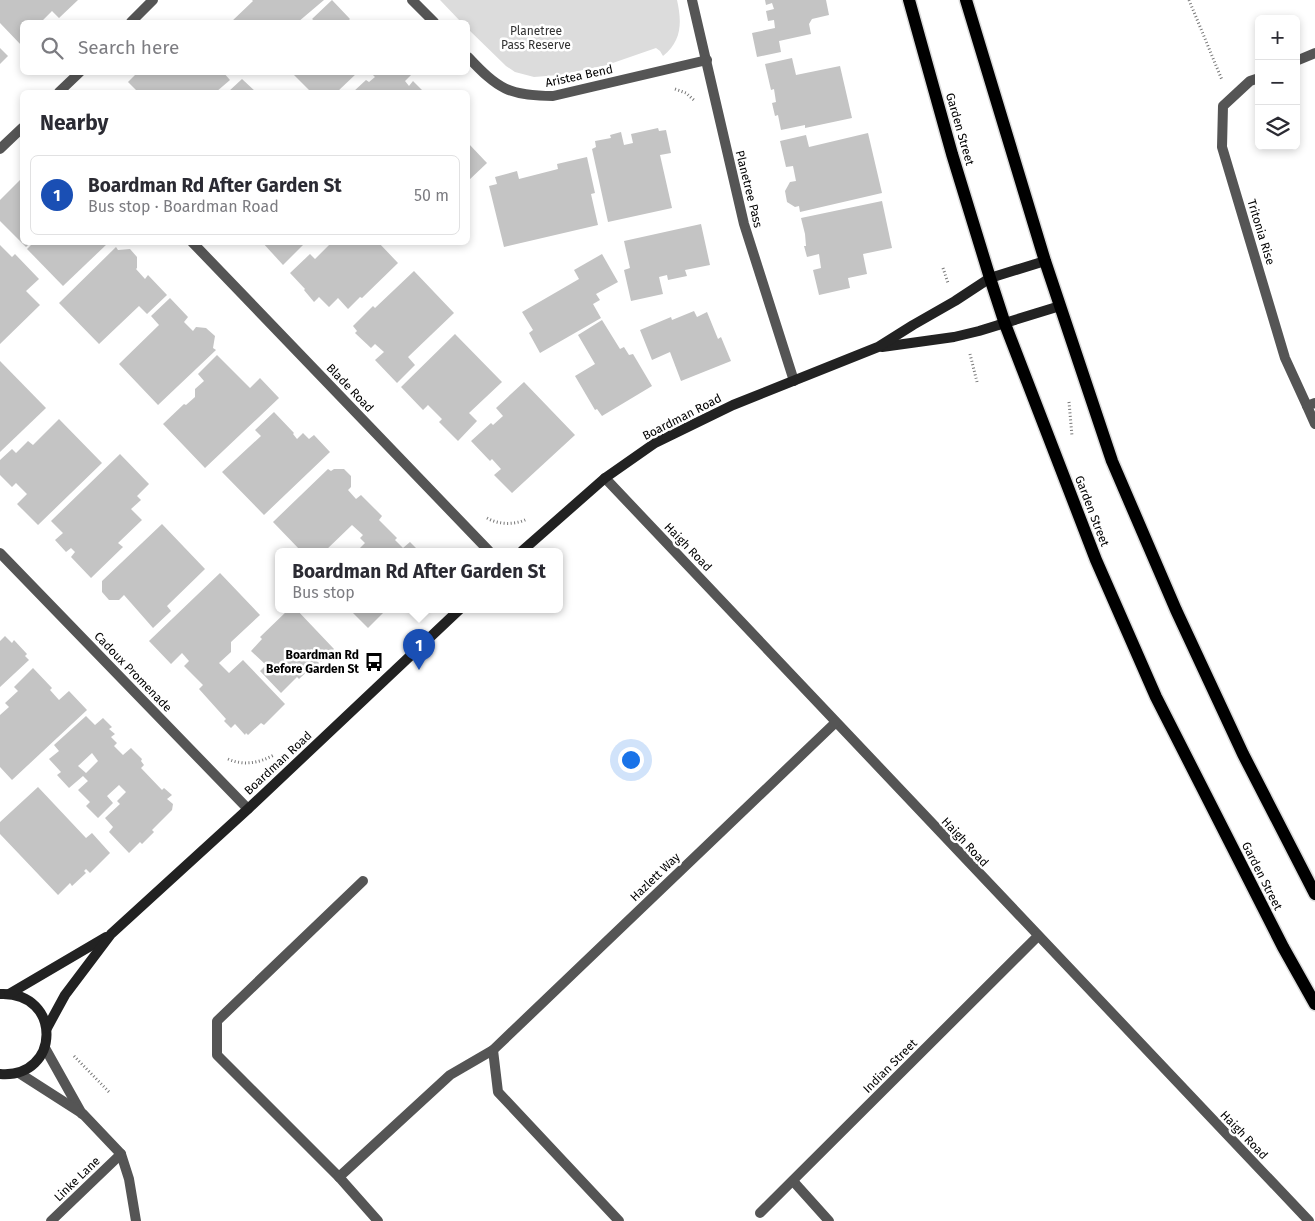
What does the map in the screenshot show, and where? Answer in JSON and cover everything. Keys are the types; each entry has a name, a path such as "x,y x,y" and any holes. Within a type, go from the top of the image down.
{"main road":[{"name":"Garden Street","path":"909,0 952,154 1005,324 1096,560 1156,697 1283,947 1315,1004"},
{"path":"966,0 1045,262 1112,461 1176,610 1243,754 1315,894"}],"street":[{"path":"133,20 154,0"},
{"path":"412,0 432,20"},
{"name":"Planetree Pass","path":"692,0 744,224 794,381"},
{"path":"1300,60 1315,53"},
{"name":"Aristea Bend","path":"470,59 486,77 497,85 512,92 529,96 554,96 707,60"},
{"path":"62,90 77,75"},
{"name":"Tritonia Rise","path":"1255,79 1250,81 1223,106 1222,147 1285,358 1311,404 1315,424"},
{"path":"0,150 20,130"},
{"name":"Blade Road","path":"195,245 486,548"},
{"name":"Boardman Road","path":"525,548 605,478 655,443 733,406 878,347 990,278 1045,262"},
{"name":"Boardman Road","path":"878,347 954,337 1005,324 1060,306"},
{"name":"Haigh Road","path":"605,478 1309,1221"},
{"name":"Cadoux Promenade","path":"0,553 248,809"},
{"name":"Boardman Road","path":"47,1028 64,995 112,934 456,613"},
{"name":"Hazlett Way","path":"339,1177 450,1075 493,1050 835,722"},
{"path":"363,881 217,1021 217,1056 339,1177 378,1221"},
{"name":"Boardman Road","path":"5,994 112,934"},
{"name":"Indian Street","path":"760,1213 1038,936"},
{"name":"Boardman Road","path":"5,994 20,996 38,1008 47,1028 45,1048"},
{"path":"0,1074 19,1073 35,1063 45,1048 83,1114 121,1154 129,1179 136,1221"},
{"path":"493,1050 498,1092 619,1221"},
{"path":"19,1073 83,1114"},
{"name":"Linke Lane","path":"51,1221 121,1154"},
{"path":"793,1181 829,1221"}],"path":[{"path":"1189,0 1223,82 1233,96"},
{"path":"1069,399 1072,439"},
{"path":"481,515 503,523 524,521 531,517"},
{"path":"222,756 246,764 264,760 278,751"},
{"path":"72,1054 110,1093"}],"green space":[{"name":"Planetree Pass Reserve","path":"440,0 677,0 680,16 677,37 674,44 663,56 656,48 607,65 559,75 534,77 515,72 506,66 470,31 470,20 459,20"}],"building":[{"path":"0,0 78,0 59,18 52,11 43,20 20,20 20,44 0,23"},
{"path":"324,0 300,20 233,20 253,1"},
{"path":"332,0 350,19 313,20 312,19"},
{"path":"765,0 826,0 829,15 812,19 809,24 811,34 779,41 781,52 757,57 752,33 775,28 774,20 768,21 766,11 774,9 772,3 766,5"},
{"path":"0,48 8,56 0,64"},
{"path":"792,58 796,75 840,66 852,118 805,128 805,125 781,130 778,115 775,116 772,103 776,102 774,89 771,90 765,64"},
{"path":"135,75 226,75 230,80 218,90 136,90 128,82"},
{"path":"294,75 355,75 339,90 309,90"},
{"path":"373,75 411,75 405,81 409,86 413,81 422,90 355,90 366,80 369,82 375,77"},
{"path":"242,79 254,90 230,90"},
{"path":"658,128 659,131 666,130 671,153 660,155 672,208 608,222 592,149 596,147 595,141 611,138 610,135 621,132 624,145 633,143 631,134"},
{"path":"868,133 882,193 800,212 799,206 795,207 787,202 785,191 790,182 796,181 793,166 786,167 780,141 806,135 809,147"},
{"path":"470,145 487,163 470,179"},
{"path":"587,157 595,193 591,194 598,225 504,247 489,186 497,184 495,177 517,171 519,179 558,169 557,164"},
{"path":"20,180 20,241 0,221 0,200"},
{"path":"882,201 892,248 863,254 867,274 848,278 850,288 819,295 813,270 821,268 819,254 807,257 804,246 806,246 805,234 801,218"},
{"path":"701,224 710,265 685,270 687,276 668,280 667,275 659,277 663,294 631,301 624,270 630,268 624,241"},
{"path":"0,245 12,257 15,254 39,279 26,291 40,305 0,344"},
{"path":"31,245 106,245 63,286 27,249"},
{"path":"265,245 303,245 283,265"},
{"path":"329,245 381,245 398,263 348,309 338,298 329,307 319,297 314,302 290,273 310,254 315,259"},
{"path":"116,247 118,250 130,249 137,257 136,269 145,279 148,275 167,295 147,314 139,306 99,344 59,303"},
{"path":"602,254 618,282 596,294 600,300 593,304 601,318 540,353 529,333 533,330 522,312 579,279 574,270"},
{"path":"414,271 454,313 408,357 415,365 397,383 375,360 384,352 375,344 371,348 355,333 357,331 353,326"},
{"path":"170,298 188,317 184,322 193,331 196,327 206,328 215,336 213,348 216,350 158,405 119,364 159,325 151,316"},
{"path":"694,311 697,317 707,312 718,339 721,337 731,361 681,381 670,352 652,360 640,330 671,317 672,320"},
{"path":"602,320 620,349 624,347 629,355 633,354 652,386 602,416 597,409 595,410 575,376 595,364 578,335"},
{"path":"455,334 502,382 469,413 477,421 458,441 439,422 442,419 428,405 423,410 401,387"},
{"path":"217,355 250,388 260,378 279,398 205,468 163,424 184,404 186,405 195,397 195,389 204,381 198,374"},
{"path":"0,361 46,408 0,452"},
{"path":"524,382 575,435 512,493 494,475 501,469 492,459 490,461 471,441 491,423 493,425 503,416 496,408"},
{"path":"274,412 294,433 297,439 303,433 309,439 314,435 330,452 264,515 222,472 261,436 255,430"},
{"path":"59,419 102,463 38,525 17,504 27,494 16,483 12,487 0,475 0,460 12,449 16,453 28,441 33,445"},
{"path":"120,454 149,484 137,496 141,500 131,509 142,520 118,543 123,547 91,578 71,557 75,552 71,548 66,552 55,540 63,533 51,521"},
{"path":"328,469 331,471 334,469 344,469 351,476 351,487 348,490 356,499 361,495 382,516 379,520 397,538 395,540 403,548 360,548 365,543 360,538 363,535 352,525 328,548 298,548 273,522"},
{"path":"162,524 205,569 167,606 171,611 153,628 124,595 119,600 109,600 102,592 102,581"},
{"path":"410,542 416,548 403,548"},
{"path":"220,573 260,615 231,642 231,652 219,663 229,673 243,660 285,704 264,725 261,723 248,735 246,733 245,735 235,724 231,728 224,721 226,719 199,689 203,685 184,666 189,661 182,653 171,664 149,641"},
{"path":"285,613 300,613 334,649 321,662 318,659 319,663 313,670 311,668 299,679 297,677 281,693 260,671 266,665 251,651 262,639 260,637"},
{"path":"353,613 383,613 368,628"},
{"path":"5,636 12,643 14,640 27,654 25,656 29,660 0,687 0,641"},
{"path":"33,668 52,688 50,690 59,700 69,691 87,710 12,780 0,767 0,715 9,707 5,703 18,691 14,687"},
{"path":"86,716 95,725 103,718 112,727 109,729 115,734 111,737 117,743 114,746 123,755 131,748 142,759 141,761 144,765 141,768 162,790 164,788 172,795 167,799 173,804 172,810 152,830 154,832 142,844 140,842 129,853 109,832 113,827 105,818 120,804 117,801 126,792 119,785 107,796 113,803 98,818 86,806 90,802 78,790 88,781 83,776 69,788 57,775 61,772 49,759 59,751 54,745","holes":["92,753 98,761 86,773 78,766"]},
{"path":"38,787 86,838 92,833 110,853 90,873 86,869 84,871 86,873 72,886 70,883 58,895 0,834 0,822"}],"place":[{"name":"Boardman Rd Before Garden St","path":"374,662"},
{"name":"Boardman Rd After Garden St","path":"419,670"}]}
